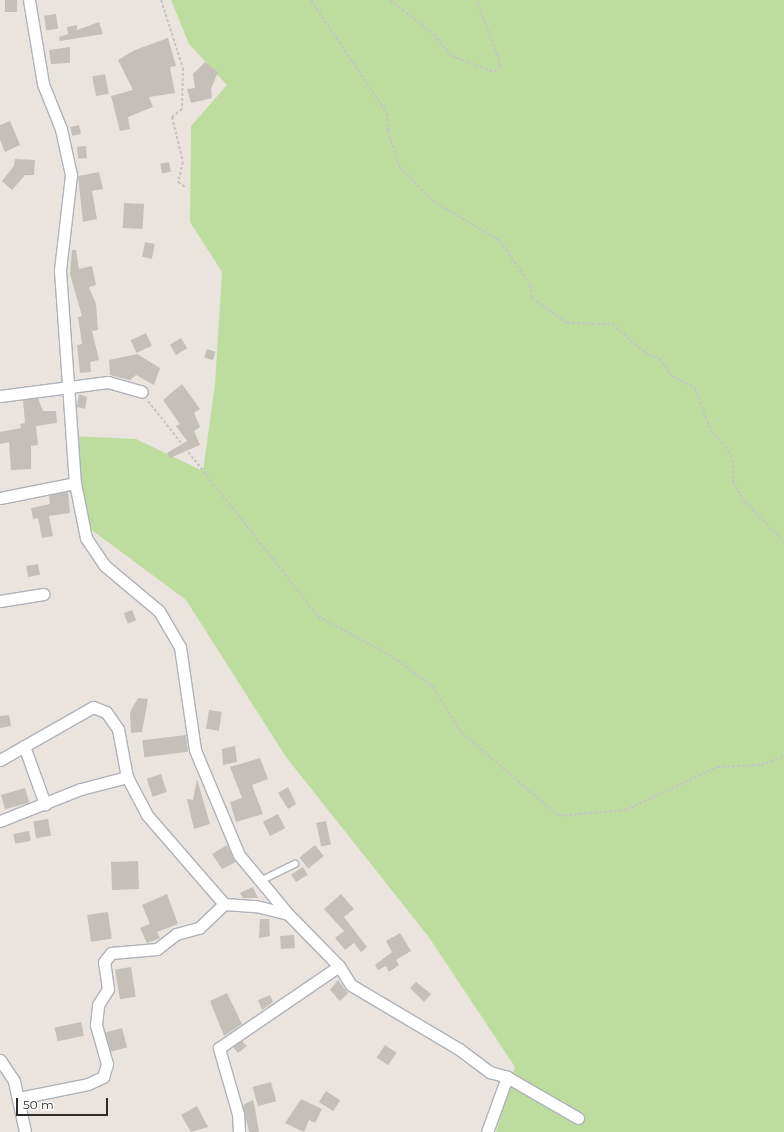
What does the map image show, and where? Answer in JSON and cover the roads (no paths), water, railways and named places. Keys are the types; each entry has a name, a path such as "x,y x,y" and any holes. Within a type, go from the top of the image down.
{"street":[{"path":"29,0 43,84 61,129 70,175 60,270 70,386 75,483 86,538 104,565 159,611 180,647 195,750 239,855 288,914 339,966 351,985 365,996 459,1049 490,1072 507,1077 578,1118"},
{"path":"0,396 108,382 142,392"},
{"path":"0,498 75,483"},
{"path":"0,601 43,594"},
{"path":"0,760 93,707 106,712 118,729 127,777 147,815 224,904 288,914"},
{"path":"24,746 45,804"},
{"path":"0,821 45,804 127,777"},
{"path":"19,1098 88,1084 104,1077 107,1064 96,1025 98,1005 108,989 104,962 111,953 158,948 176,934 199,928 224,904"},
{"path":"239,1132 238,1114 219,1048 339,966"},
{"path":"0,1060 14,1081 19,1098 25,1132"},
{"path":"487,1132 507,1077"}],"lane":[{"path":"260,881 295,864"}]}
